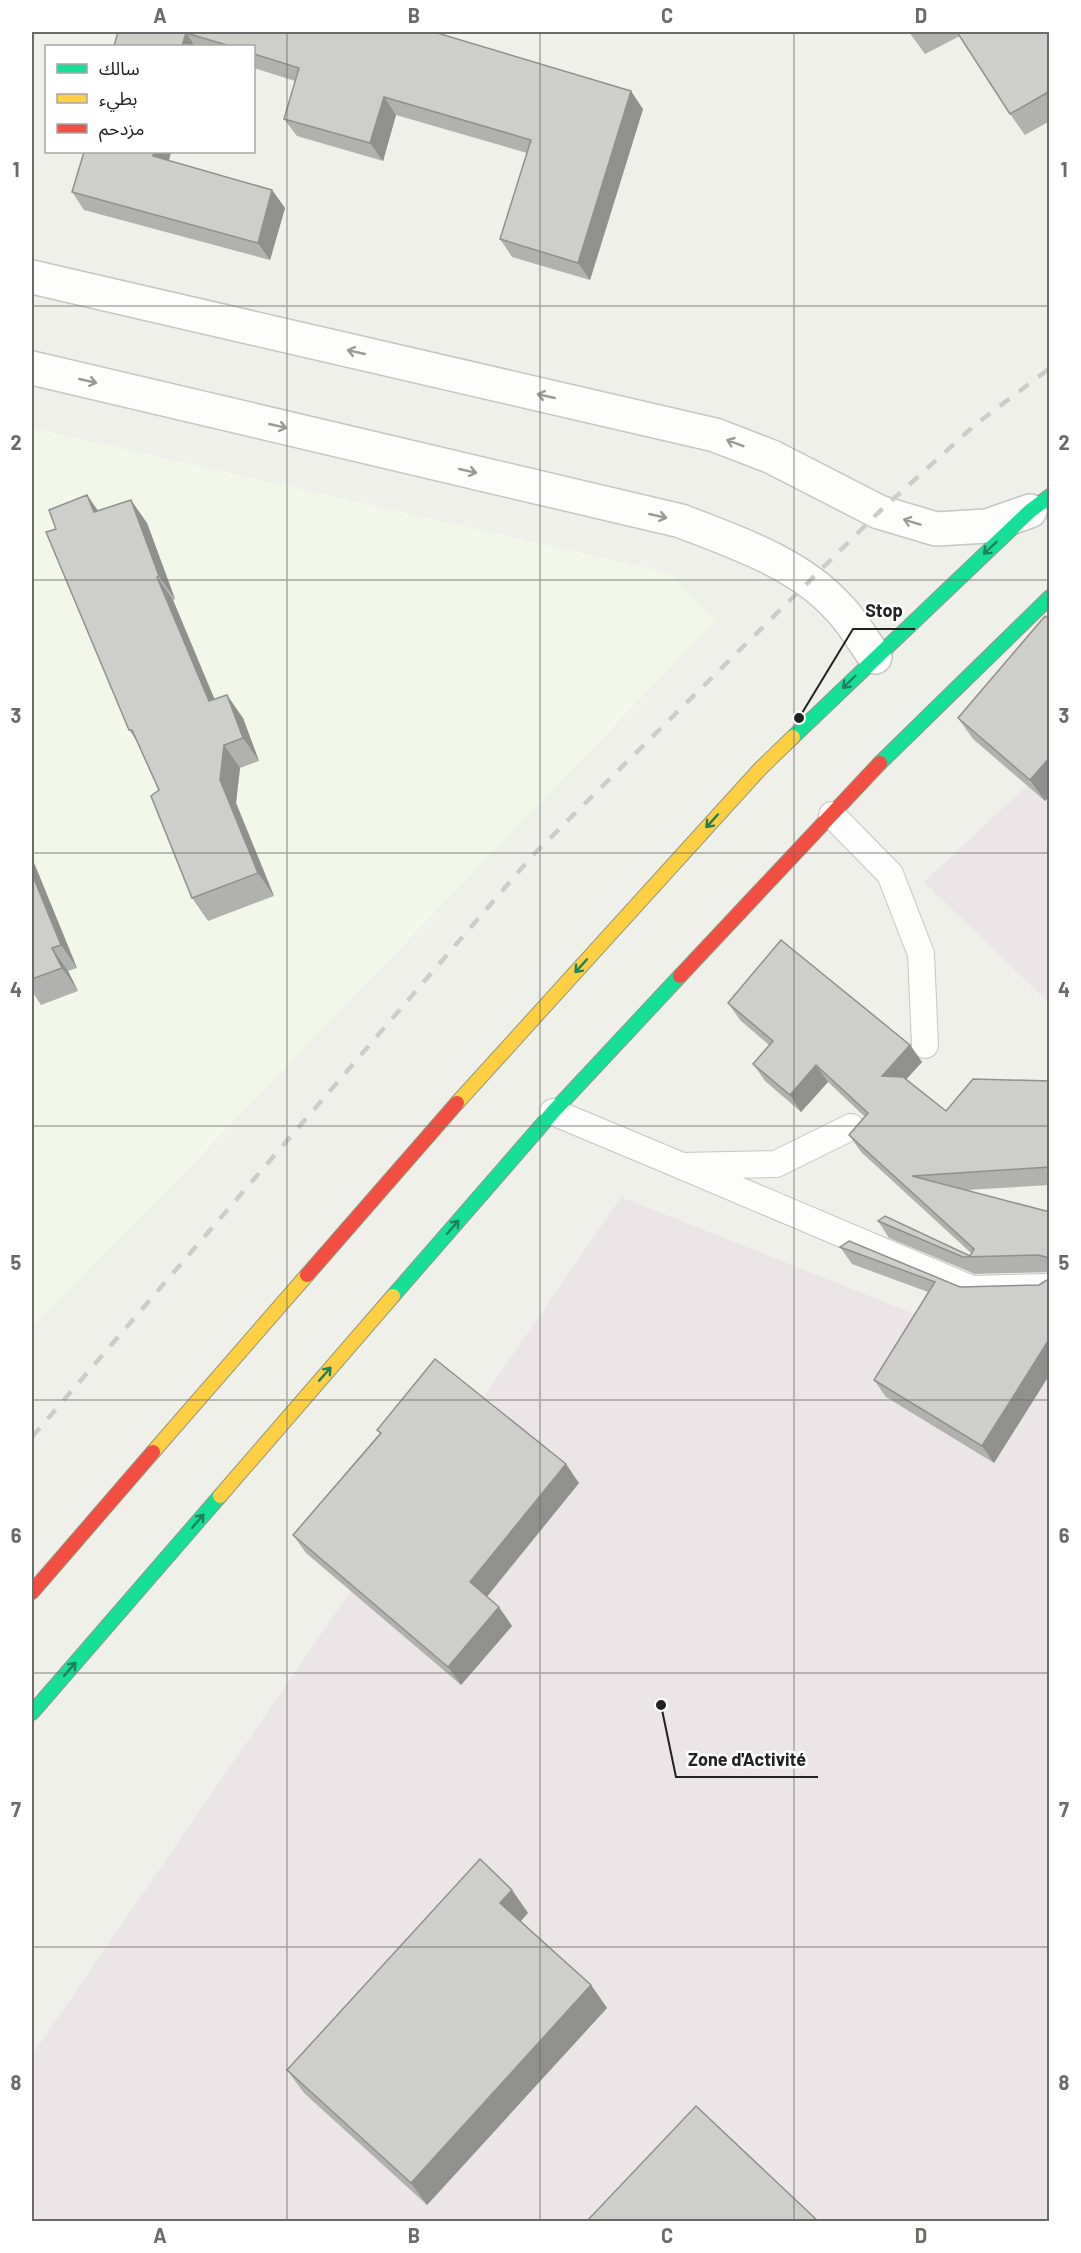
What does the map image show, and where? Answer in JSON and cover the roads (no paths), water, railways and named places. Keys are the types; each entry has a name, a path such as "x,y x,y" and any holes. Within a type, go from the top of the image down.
{"main road":[{"path":"32,1592 484,1072 761,768 875,657 1040,503"},
{"path":"32,1713 553,1112 880,763 1050,597"}],"street":[{"path":"32,277 715,435 772,457 879,512 936,530 987,526 1040,503"},
{"path":"32,368 681,522 746,545 808,581 839,608 875,657"}],"lane":[{"path":"832,815 890,874 921,954 925,1045"},
{"path":"553,1112 972,1289 1050,1287"},
{"path":"682,1166 776,1164 851,1127"}],"railway":[{"path":"32,1437 533,855 879,512 976,424 1050,368"}],"place":[{"name":"Stop","path":"799,718"},
{"name":"Zone d'Activité","path":"661,1705"}]}
